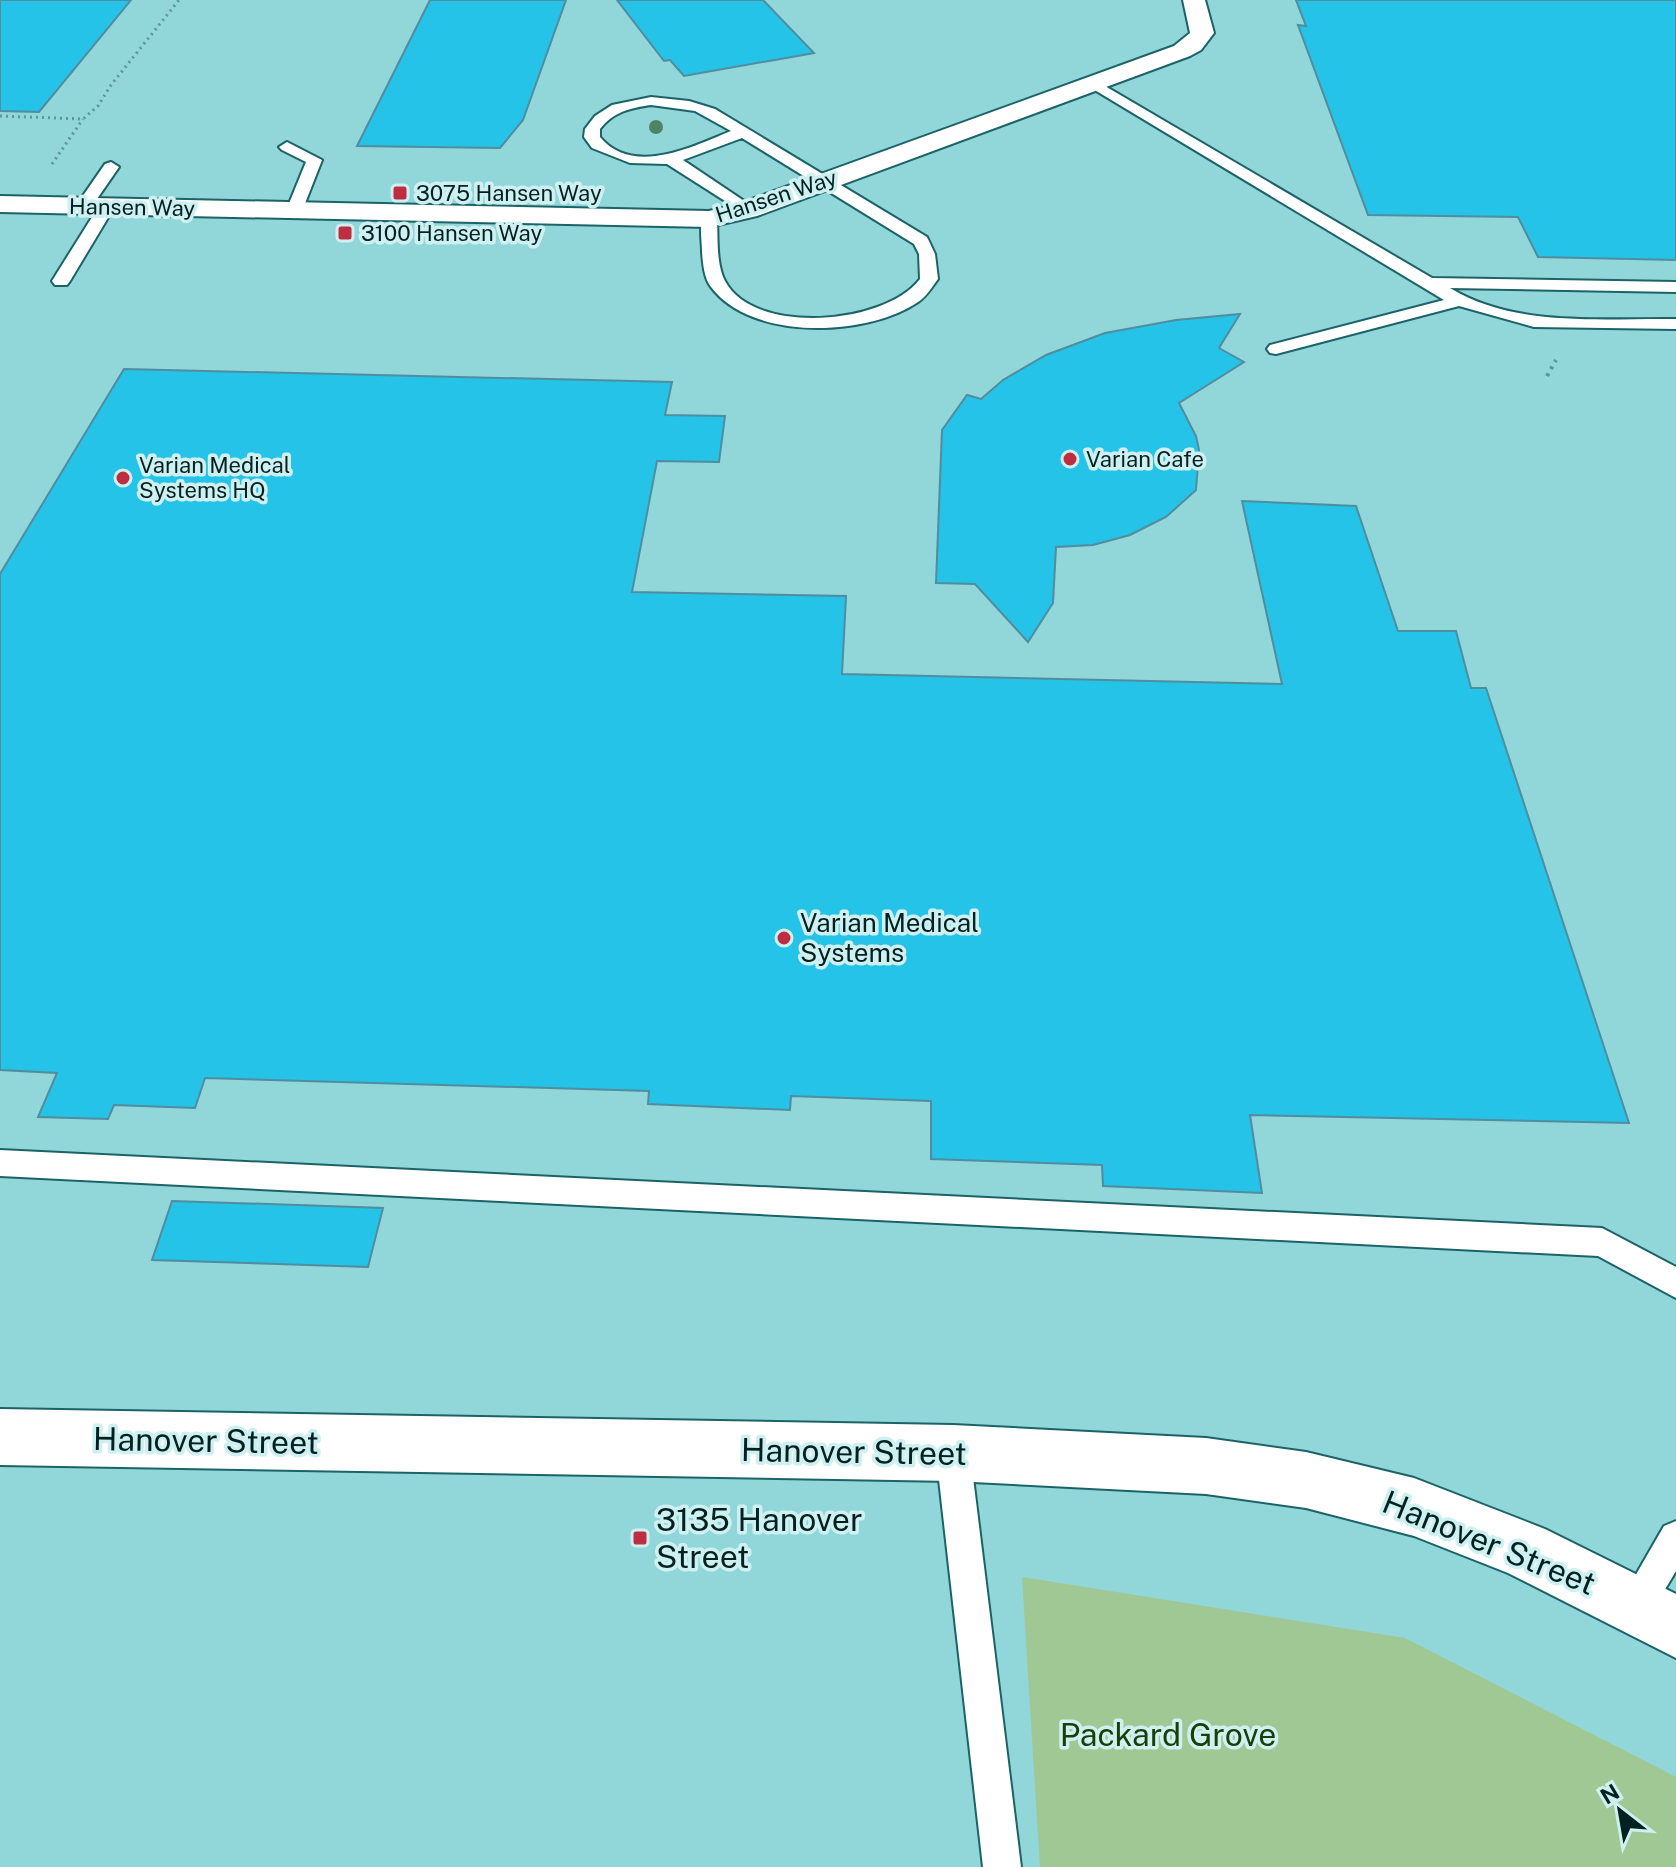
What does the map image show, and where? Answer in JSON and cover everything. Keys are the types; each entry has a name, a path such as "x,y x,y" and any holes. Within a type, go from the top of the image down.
{"street":[{"name":"Hansen Way","path":"0,204 709,219 747,210 1193,45 1202,33 1194,0"},
{"name":"Hanover Street","path":"0,1437 953,1453 1206,1466 1306,1480 1414,1507 1524,1550 1656,1616"}],"lane":[{"path":"1093,83 1459,301 1534,322 1676,324"},
{"path":"709,219 716,283 733,301 761,314 791,321 825,323 858,320 887,312 914,297 929,279 927,254 921,241 708,109 672,101 651,101 613,110 593,127 592,137 598,147 612,154 651,161 669,158 743,132"},
{"path":"287,147 314,160 294,211"},
{"path":"669,158 747,210"},
{"path":"61,281 111,167"},
{"path":"1428,282 1676,287"},
{"path":"1276,349 1459,301"},
{"path":"0,1163 1602,1242 1676,1283"},
{"path":"953,1453 1002,1867"},
{"path":"1656,1616 1676,1538"}],"path":[{"path":"49,168 83,119 98,106 111,85 179,0"},
{"path":"0,116 83,119"}],"green space":[{"name":"Packard Grove","path":"1022,1577 1405,1638 1676,1777 1676,1867 1040,1867"}],"building":[{"path":"0,0 131,0 39,112 0,111"},
{"path":"430,0 566,0 523,120 500,148 357,146"},
{"path":"617,0 763,0 814,53 684,76 670,60 664,61"},
{"path":"1296,0 1676,0 1676,260 1538,257 1518,217 1368,215 1298,25 1306,26"},
{"name":"Varian Cafe","path":"1240,314 1219,348 1244,362 1179,403 1196,436 1199,450 1196,490 1166,517 1130,535 1093,545 1056,547 1053,603 1028,642 975,584 936,583 942,430 967,395 981,399 1003,380 1046,355 1105,333 1176,320"},
{"name":"Varian Medical Systems","path":"124,369 672,382 665,415 725,416 719,462 657,461 632,592 846,596 842,674 1282,684 1242,501 1356,506 1398,631 1456,631 1471,688 1486,688 1629,1123 1250,1115 1262,1193 1103,1186 1102,1165 931,1159 931,1101 791,1096 790,1110 648,1104 649,1091 205,1078 195,1108 114,1105 108,1119 38,1117 57,1073 0,1070 0,574"},
{"path":"172,1201 383,1208 368,1267 152,1260"}],"place":[{"name":"3075 Hansen Way","path":"400,193"},
{"name":"3100 Hansen Way","path":"345,233"},
{"name":"Varian Cafe","path":"1070,459"},
{"name":"Varian Medical Systems HQ","path":"123,478"},
{"name":"Varian Medical Systems","path":"784,938"},
{"name":"3135 Hanover Street","path":"640,1538"}]}
